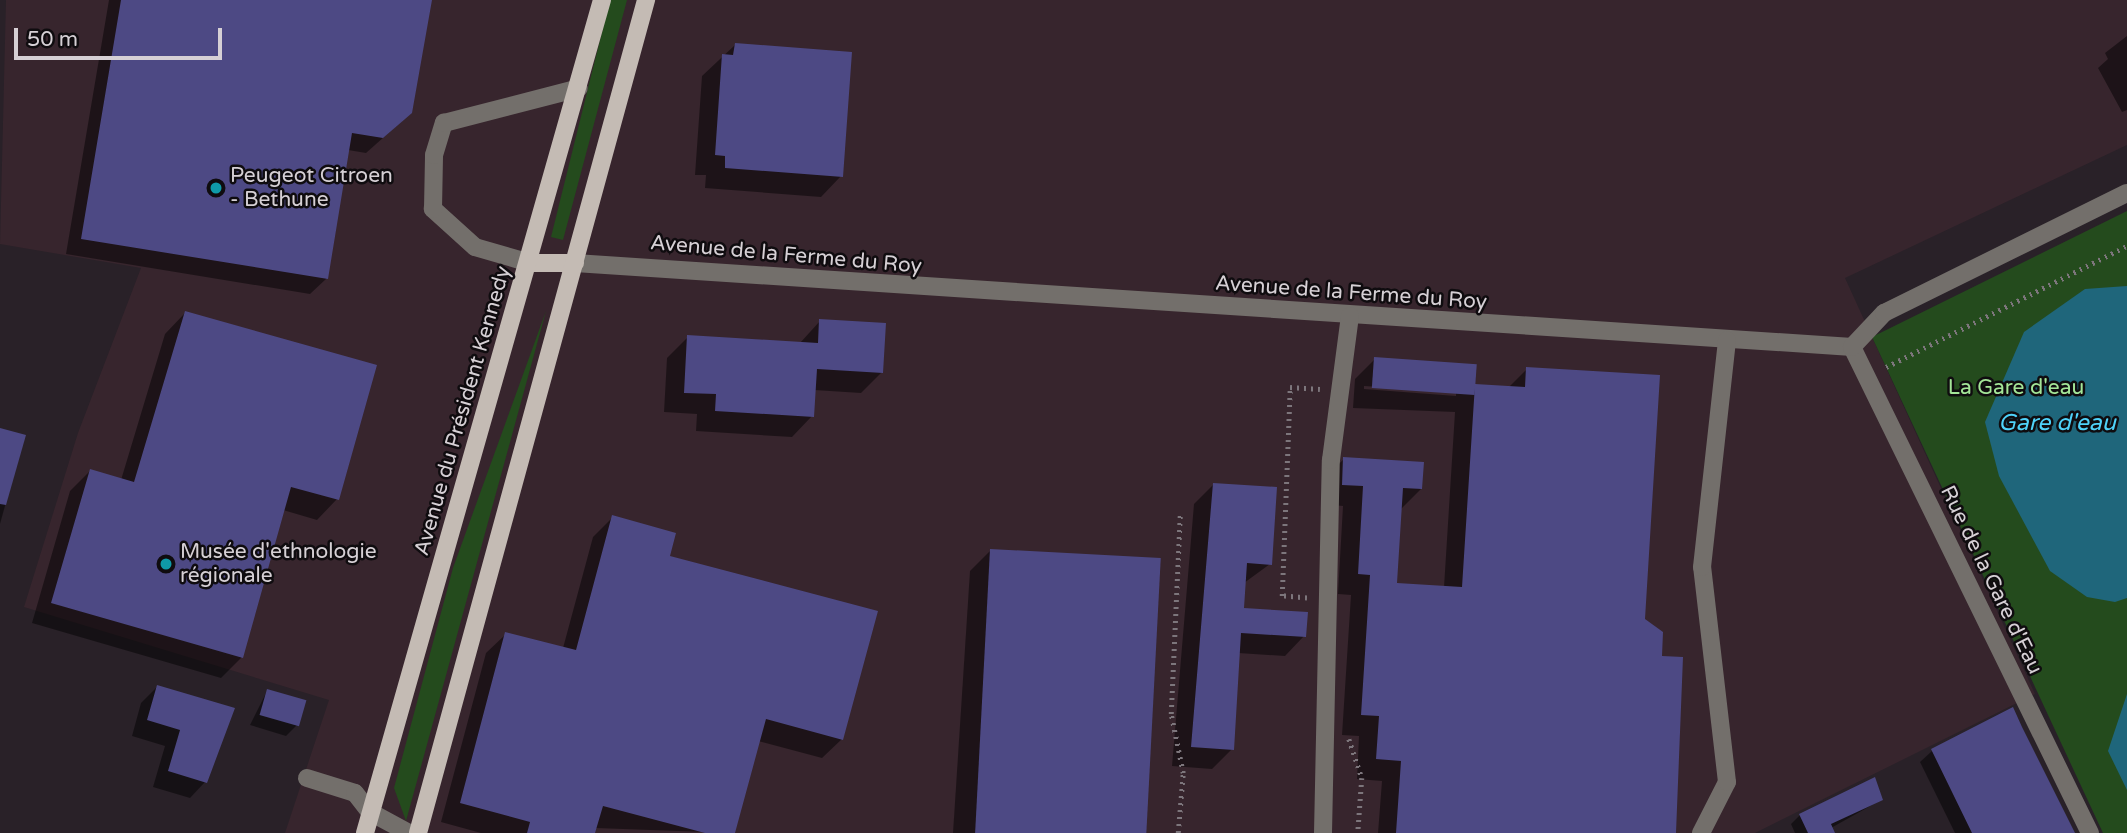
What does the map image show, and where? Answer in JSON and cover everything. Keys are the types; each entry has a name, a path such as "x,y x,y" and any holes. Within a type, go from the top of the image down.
{"main road":[{"name":"Avenue du Président Kennedy","path":"365,833 530,263 602,0"},
{"path":"418,833 646,0"},
{"name":"Avenue de la Ferme du Roy","path":"530,263 575,263"}],"street":[{"path":"530,263 475,247 433,209 434,155 444,123 579,88"},
{"path":"1852,347 1884,313 2127,193"},
{"name":"Avenue de la Ferme du Roy","path":"575,263 1852,347"},
{"path":"1323,833 1331,460 1350,316"},
{"path":"1701,833 1727,782 1702,567 1727,340"},
{"name":"Rue de la Gare d'Eau","path":"1852,347 2090,833"},
{"path":"307,778 355,793 370,812 409,833"}],"path":[{"path":"1866,377 2127,246"},
{"path":"1178,833 1182,773 1171,714 1180,515"}],"shaded area":[{"path":"6,0 2127,0 2127,145 1845,278 2035,694 1755,833 285,833 329,700 24,607 78,433 141,268 0,244"}],"green space":[{"path":"610,0 627,0 563,240 551,237"},
{"name":"La Gare d'eau","path":"2127,211 2127,833 2103,833 1872,337"},
{"path":"546,311 406,821 394,788 453,568"}],"water":[{"name":"Gare d'eau","path":"2127,286 2127,598 2115,602 2087,597 2050,571 1999,476 1985,422 2024,332 2085,289"},
{"path":"2127,694 2127,790 2108,751"}],"building":[{"name":"Peugeot Citroen - Bethune","path":"121,0 432,0 412,113 383,138 352,133 328,279 81,239"},
{"path":"735,43 852,52 843,177 725,168 725,156 715,155 722,54 733,55"},
{"path":"185,311 377,365 339,500 291,487 243,658 51,603 90,469 134,482"},
{"path":"819,319 886,323 883,373 817,369 814,417 715,411 716,394 684,393 687,335 818,343"},
{"path":"1374,357 1477,364 1475,395 1372,388"},
{"path":"1526,367 1660,375 1645,619 1663,632 1662,656 1683,657 1676,833 1396,833 1401,761 1376,759 1379,716 1361,715 1370,575 1358,574 1363,486 1342,485 1343,457 1424,462 1422,489 1403,488 1397,583 1462,587 1475,384 1525,387"},
{"path":"0,428 26,435 6,505 0,504"},
{"path":"1213,483 1277,487 1272,565 1247,563 1244,608 1308,612 1306,637 1241,633 1234,750 1191,747"},
{"path":"612,515 676,533 670,556 878,611 843,740 766,719 735,833 705,833 603,806 595,833 527,833 530,822 460,803 505,632 576,650"},
{"path":"990,549 1161,558 1146,833 975,833"},
{"path":"157,685 235,708 207,783 168,771 180,730 147,720"},
{"path":"267,689 306,700 299,726 260,715"},
{"path":"2013,707 2075,833 1972,833 1931,749"},
{"path":"1875,777 1883,800 1831,824 1835,833 1808,833 1799,814"}],"place":[{"name":"Peugeot Citroen - Bethune","path":"216,188"},
{"name":"Musée d'ethnologie régionale","path":"166,564"}]}
